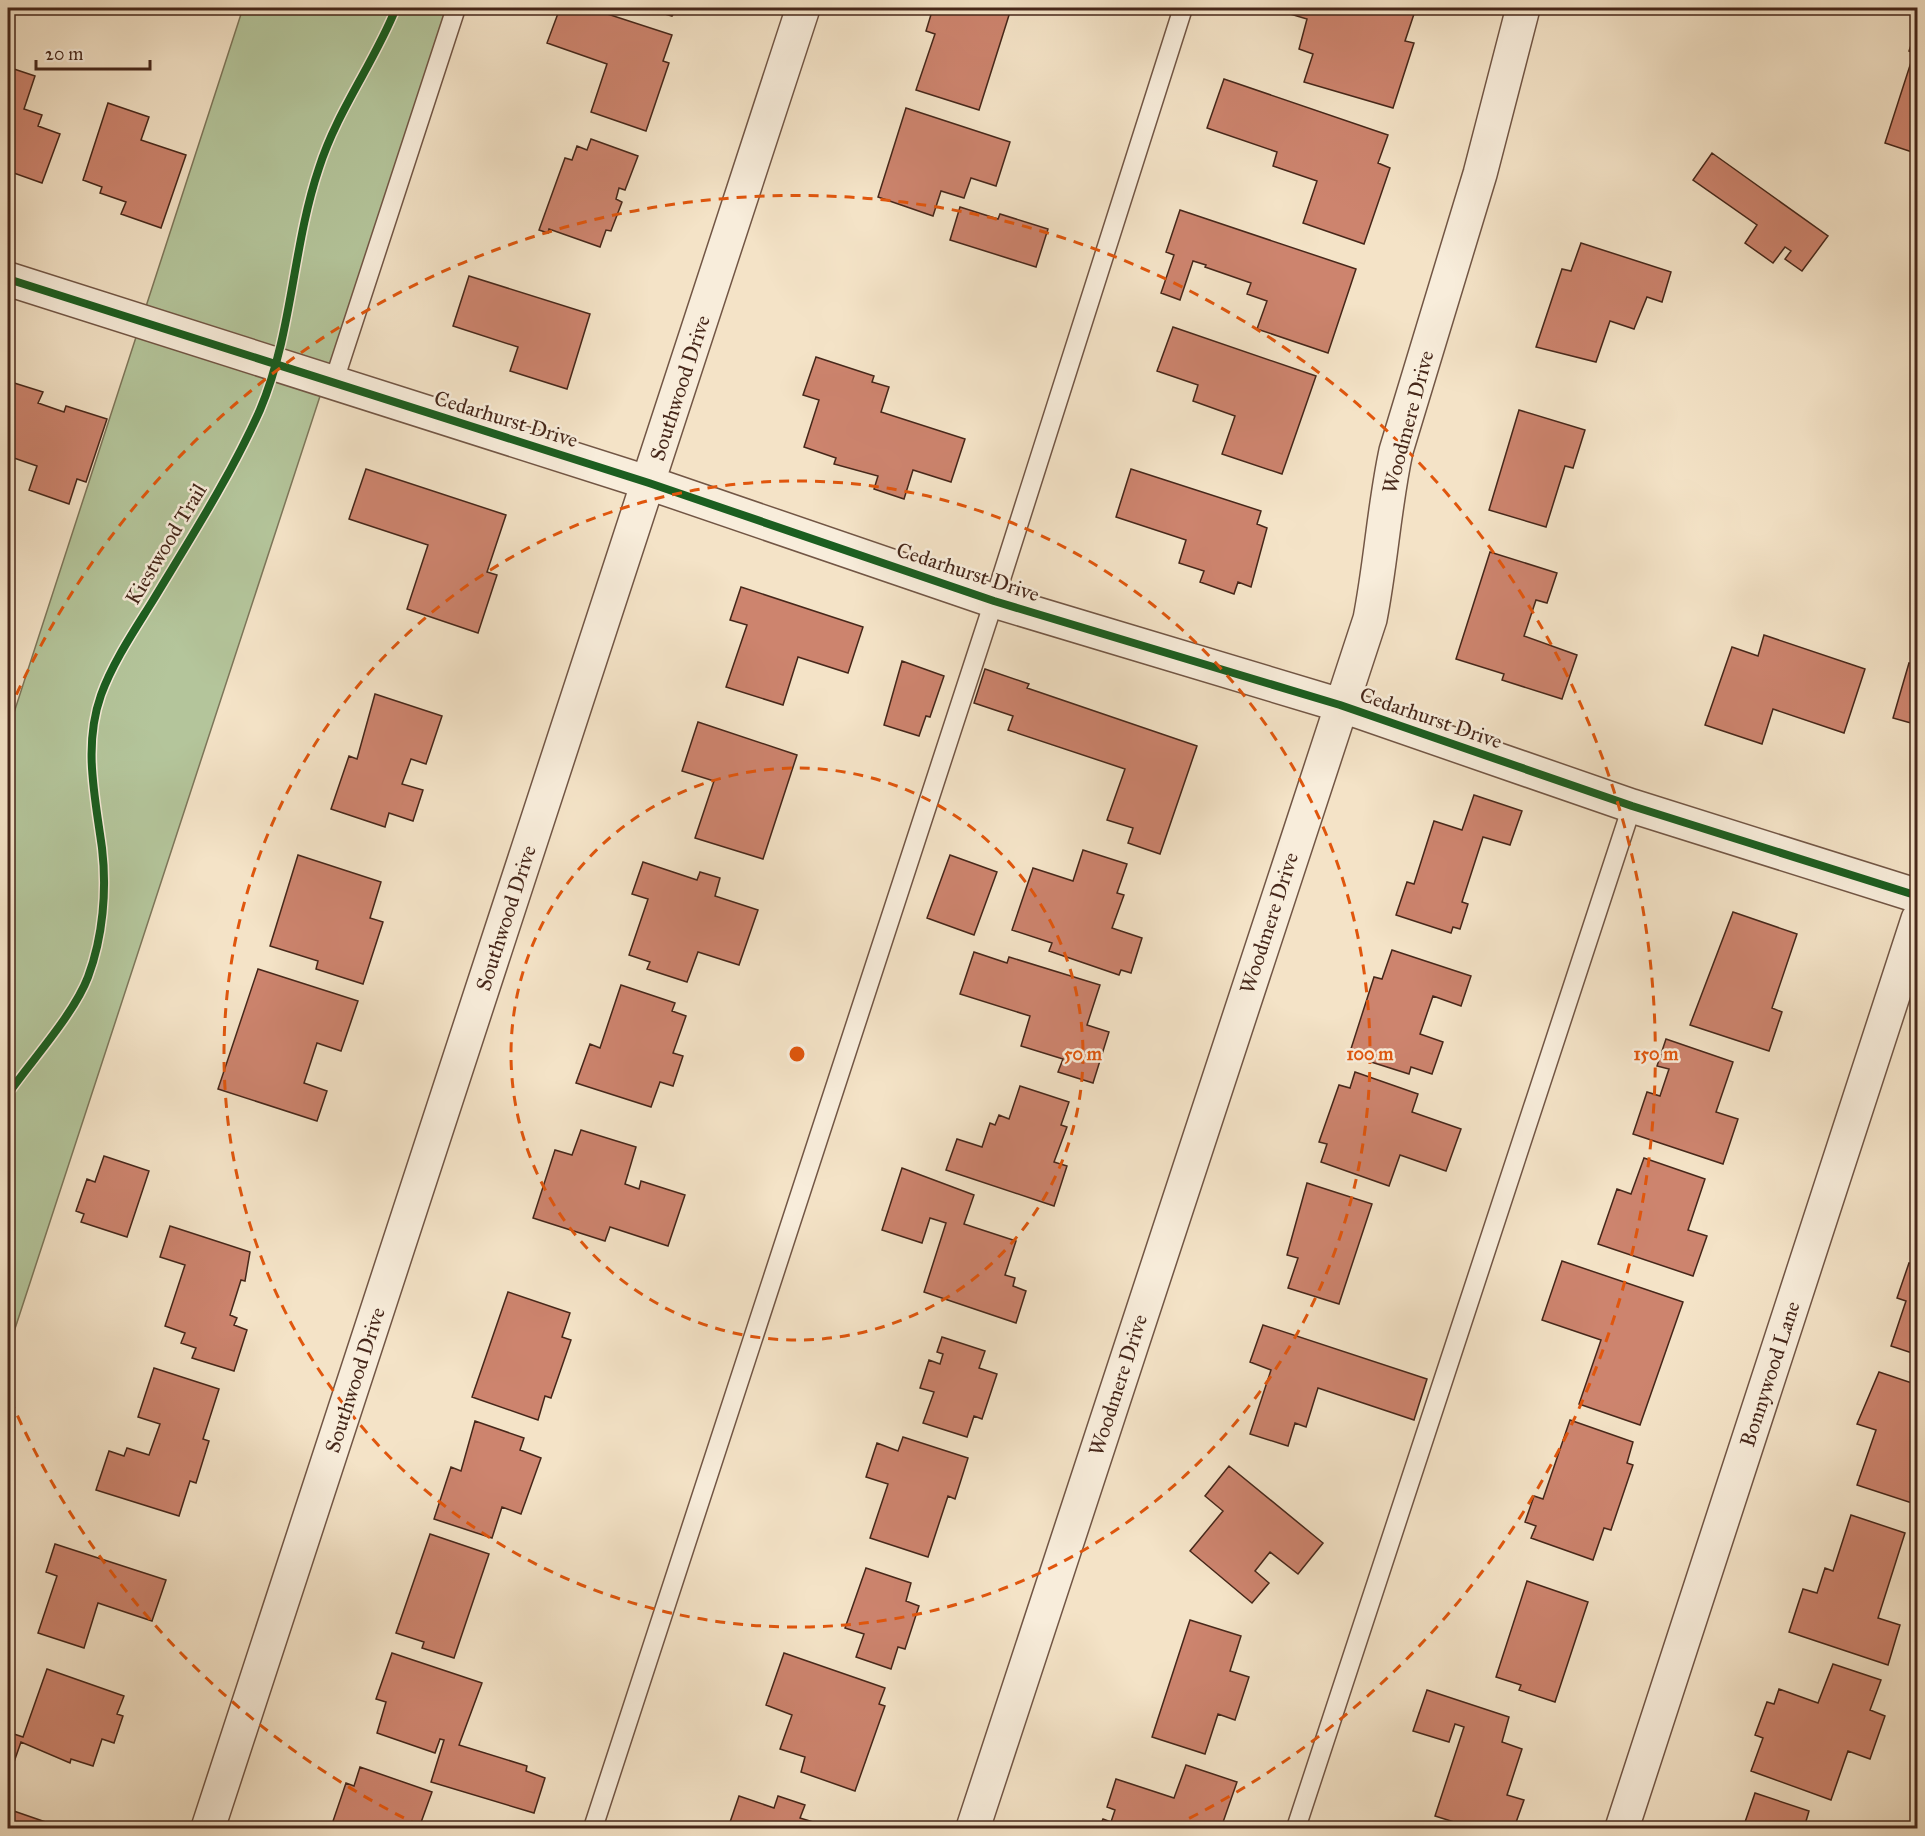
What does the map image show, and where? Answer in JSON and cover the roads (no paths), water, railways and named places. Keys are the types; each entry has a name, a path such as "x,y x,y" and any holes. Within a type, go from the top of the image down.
{"street":[{"name":"Southwood Drive","path":"208,1828 803,8"},
{"name":"Woodmere Drive","path":"973,1828 1370,619 1377,583 1387,492 1396,451 1480,174 1523,8"},
{"name":"Cedarhurst Drive","path":"8,279 649,483 994,601 1340,705 1632,806 1917,896"},
{"name":"Bonnywood Lane","path":"1622,1828 1917,919"}],"lane":[{"path":"333,384 456,8"},
{"path":"593,1828 994,601 1183,8"},
{"path":"1296,1828 1632,806"}]}
